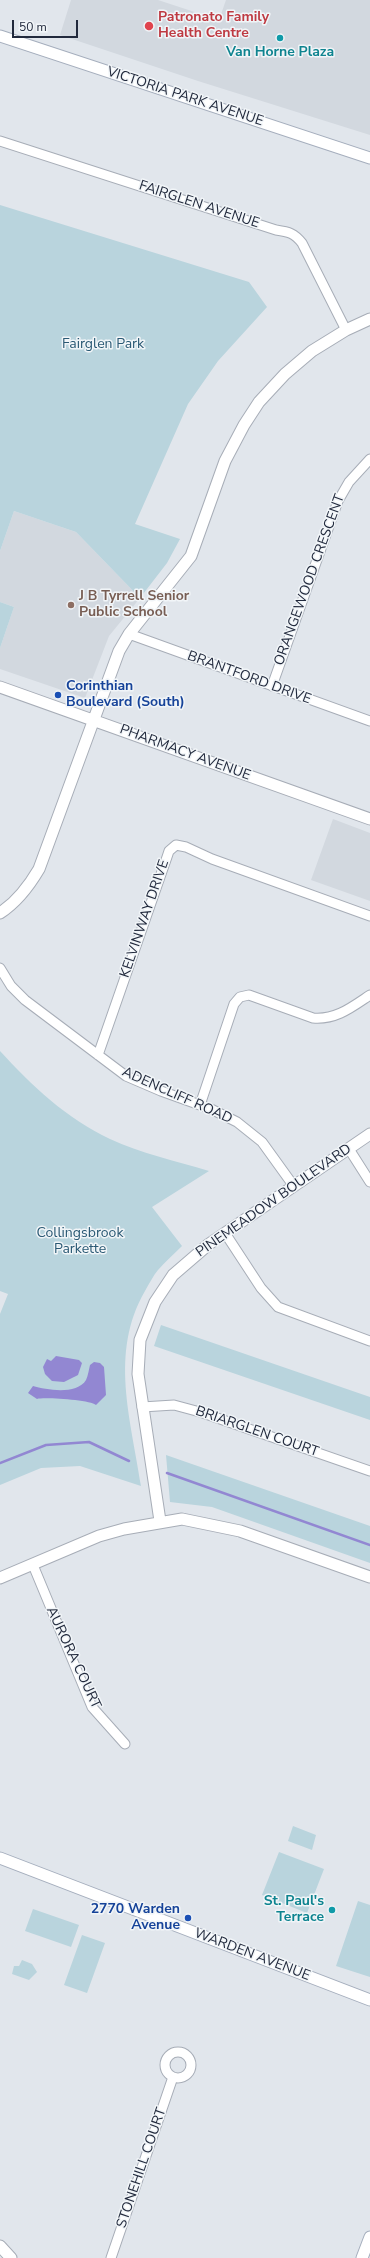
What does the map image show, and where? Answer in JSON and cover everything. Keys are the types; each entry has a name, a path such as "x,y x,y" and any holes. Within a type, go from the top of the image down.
{"street":[{"name":"VICTORIA PARK AVENUE","path":"0,36 370,158"},
{"name":"FAIRGLEN AVENUE","path":"0,141 292,234 302,243 346,330"},
{"path":"0,913 10,906 30,885 39,869 115,658 129,634 190,556 225,461 244,425 259,402 296,363 312,351 346,330 370,319"},
{"name":"ORANGEWOOD CRESCENT","path":"272,686 338,501 352,478 370,459"},
{"name":"BRANTFORD DRIVE","path":"129,634 370,721"},
{"name":"PHARMACY AVENUE","path":"0,687 370,819"},
{"name":"KELVINWAY DRIVE","path":"98,1055 169,851 176,845 186,847 203,855 370,916"},
{"name":"ADENCLIFF ROAD","path":"0,968 18,994 126,1076 200,1105 237,1122 262,1142 293,1185"},
{"path":"200,1105 234,1004 240,997 249,995 313,1018 323,1019 339,1015 370,995"},
{"name":"PINEMEADOW BOULEVARD","path":"160,1522 138,1385 138,1357 140,1340 149,1315 173,1276 209,1244 293,1185 370,1134"},
{"path":"348,1149 370,1182"},
{"path":"225,1233 261,1288 278,1307 370,1341"},
{"name":"BRIARGLEN COURT","path":"142,1407 174,1405 200,1412 370,1471"},
{"path":"0,1578 99,1536 160,1522 182,1519 240,1531 370,1577"},
{"name":"AURORA COURT","path":"33,1565 92,1707 125,1744"},
{"name":"WARDEN AVENUE","path":"0,1858 370,2000"},
{"name":"STONEHILL COURT","path":"111,2258 172,2077"},
{"path":"362,2258 370,2237"},
{"path":"0,2246 11,2258"}],"shaded area":[{"path":"71,0 158,0 219,20 226,0 370,0 370,135 198,81 60,35"},
{"name":"J B Tyrrell Senior Public School","path":"14,511 76,532 140,598 109,636 85,698 0,669 0,648 14,607 0,602 0,551"},
{"path":"333,819 370,833 370,901 311,880"},
{"path":"56,1356 79,1360 82,1363 78,1375 64,1382 52,1381 45,1374 43,1367 47,1359 51,1361"},
{"path":"94,1362 100,1363 104,1367 106,1395 96,1405 67,1399 37,1399 28,1393 33,1386 54,1390 69,1390 76,1388 82,1385 86,1380 90,1365"}],"green space":[{"name":"Fairglen Park","path":"0,205 249,282 267,307 218,361 188,404 135,524 180,539 167,563 140,598 76,532 14,511 0,551"},
{"path":"0,602 14,607 0,648"},
{"name":"Collingsbrook Parkette","path":"0,1051 37,1089 64,1111 94,1131 133,1148 209,1171 152,1207 182,1246 156,1272 151,1280 134,1314 128,1338 125,1362 128,1411 141,1486 80,1466 41,1468 0,1485 0,1314 8,1294 0,1291"},
{"path":"161,1325 370,1397 370,1420 154,1346"},
{"path":"166,1455 370,1526 370,1563 212,1507 170,1502"},
{"path":"293,1826 316,1835 312,1850 288,1841"},
{"path":"279,1852 324,1869 307,1913 262,1895"},
{"path":"358,1901 370,1905 370,1977 336,1966"},
{"path":"33,1909 79,1925 71,1947 25,1931"},
{"path":"82,1935 105,1943 87,1993 64,1985"},
{"path":"22,1960 32,1964 37,1972 29,1980 12,1974 14,1966 19,1966"}],"waterway":[{"path":"0,1463 46,1445 89,1442 129,1461"},
{"path":"167,1473 370,1545"}],"place":[{"name":"Patronato Family Health Centre","path":"149,26"},
{"name":"Van Horne Plaza","path":"280,38"},
{"name":"J B Tyrrell Senior Public School","path":"71,605"},
{"name":"Corinthian Boulevard (South)","path":"58,695"},
{"name":"St. Paul's Terrace","path":"332,1910"},
{"name":"2770 Warden Avenue","path":"188,1918"}]}
